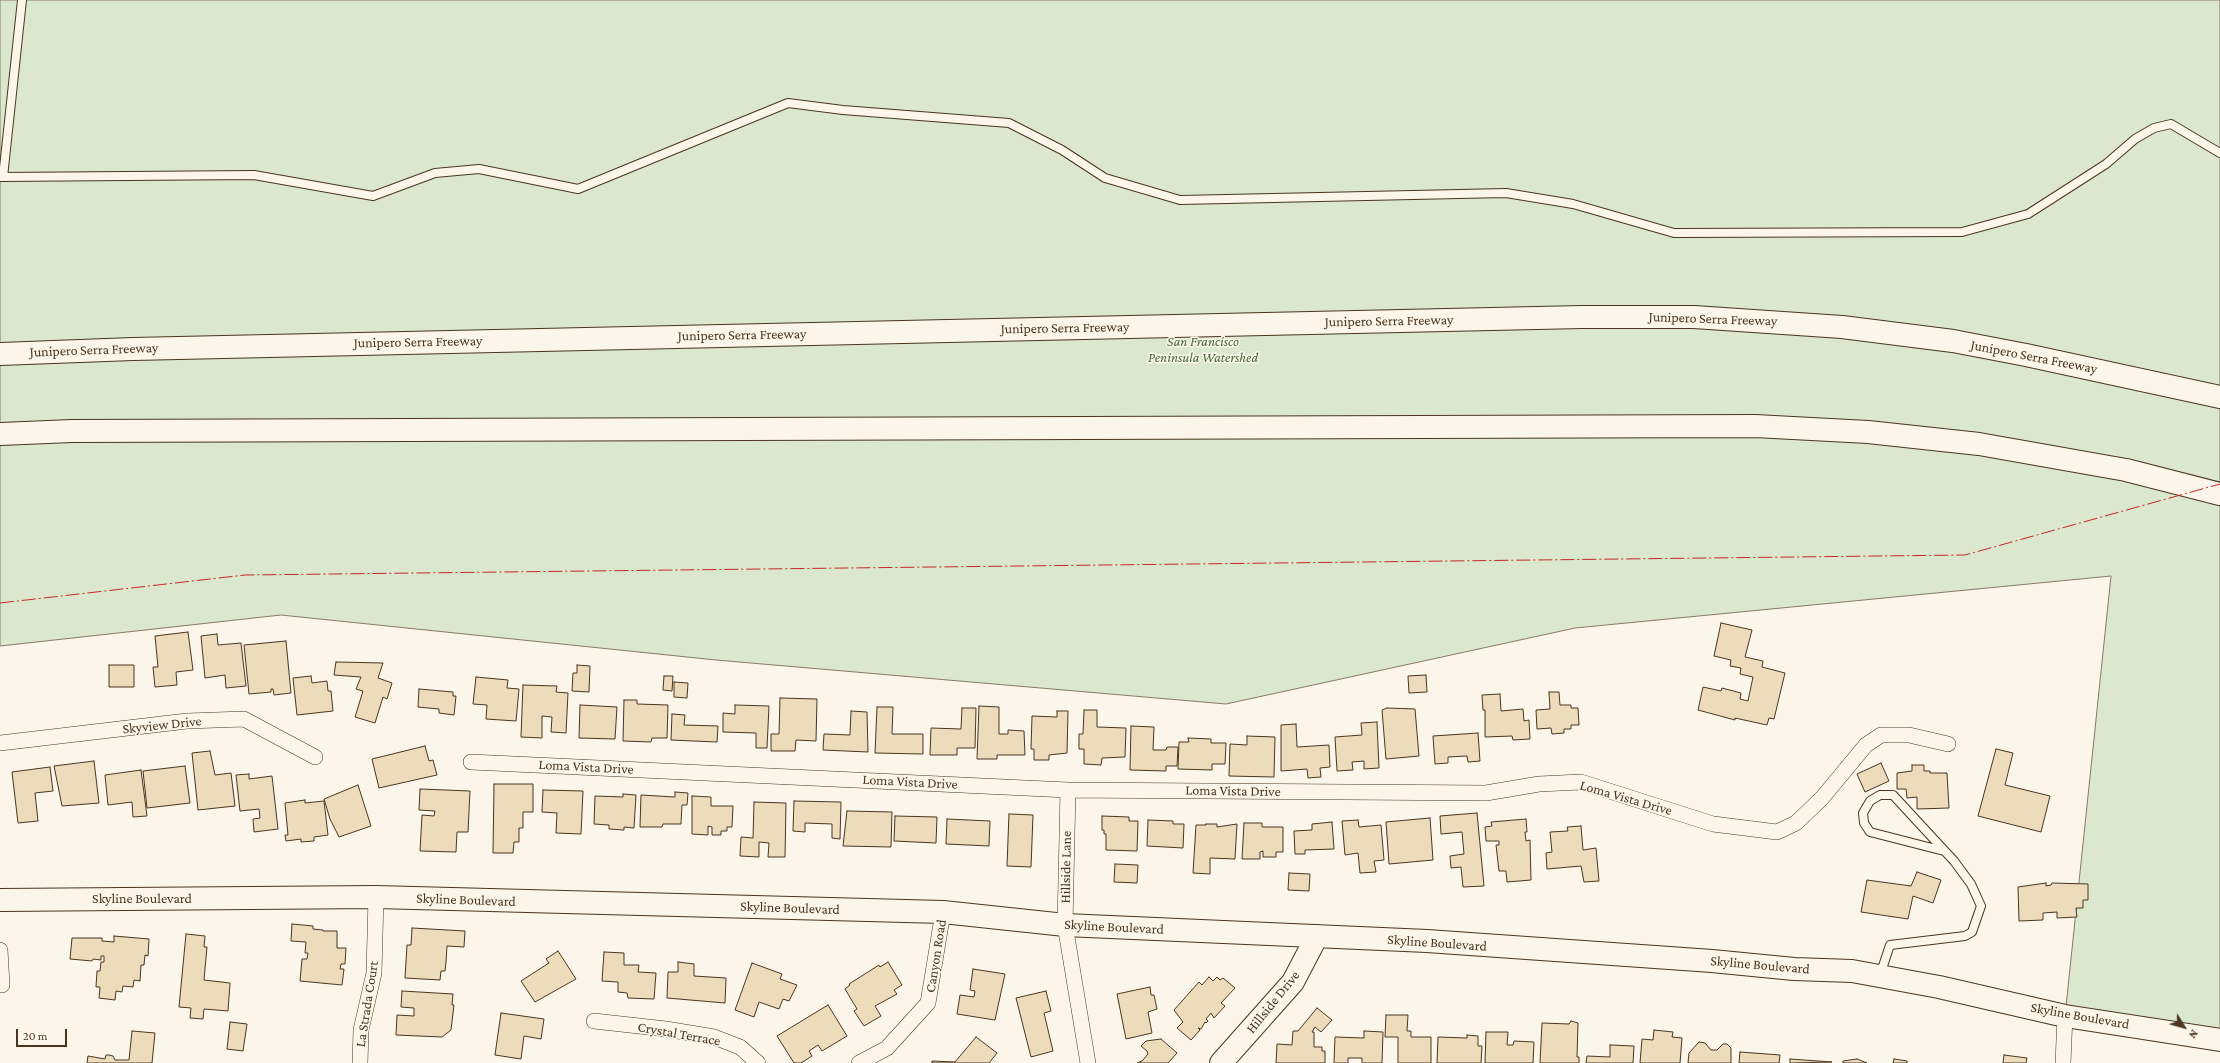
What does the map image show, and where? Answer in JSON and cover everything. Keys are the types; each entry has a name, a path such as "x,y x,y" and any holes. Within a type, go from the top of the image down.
{"main road":[{"name":"Junipero Serra Freeway","path":"0,354 157,348 1566,317 1694,317 1835,326 1953,341 2033,356 2220,397"},
{"path":"0,434 72,431 1673,425 1778,426 1912,436 2015,449 2126,470 2220,494"},
{"name":"Skyline Boulevard","path":"0,900 376,897 943,912 1065,925 1317,936 1638,955 1794,969 1852,971 1939,987 2065,1016 2220,1040"},
{"name":"Hillside Drive","path":"1221,1063 1293,982 1317,936"}],"street":[{"name":"Skyview Drive","path":"0,743 187,721 244,719 315,757"},
{"name":"Loma Vista Drive","path":"471,762 1068,790 1486,793 1539,784 1582,782 1713,824 1777,832 1796,823 1822,798 1866,745 1881,735 1909,735 1948,744"},
{"name":"Hillside Lane","path":"1068,790 1065,925 1088,1063"},
{"name":"La Strada Court","path":"360,1063 360,1030 374,973 376,897"},
{"name":"Canyon Road","path":"859,1063 887,1048 928,1003 943,912"},
{"path":"0,950 2,985"},
{"path":"2063,1063 2065,1016"},
{"name":"Crystal Terrace","path":"594,1021 714,1036 740,1047 758,1063"}],"lane":[{"path":"22,0 2,177 254,175 373,196 435,172 479,169 578,189 788,103 843,110 1009,123 1062,150 1105,178 1180,200 1506,193 1573,204 1674,233 1962,232 2028,214 2106,164 2135,139 2154,128 2171,124 2220,153"},
{"path":"1880,976 1890,945 1964,936 1972,932 1981,906 1971,884 1954,861 1893,795 1880,794 1870,801 1863,813 1864,823 1870,832 1944,851"}],"green space":[{"name":"San Francisco Peninsula Watershed","path":"0,0 2220,0 2220,1040 2065,1016 2111,576 1575,628 1226,704 716,660 281,615 0,646"}],"building":[{"path":"1721,623 1752,630 1745,657 1763,661 1762,667 1785,673 1774,719 1769,718 1767,725 1735,718 1735,720 1698,710 1703,687 1721,691 1722,688 1741,693 1740,699 1748,701 1753,677 1740,674 1741,668 1730,666 1731,660 1714,656"},
{"path":"188,632 193,670 176,672 177,685 155,687 153,667 158,667 155,636"},
{"path":"217,634 218,645 241,643 246,686 226,688 225,675 205,678 201,636"},
{"path":"286,641 291,693 274,695 273,689 271,689 271,692 249,694 244,645"},
{"path":"336,662 383,663 378,678 392,683 387,699 383,697 375,723 355,717 363,691 356,689 361,677 334,675"},
{"path":"109,665 134,665 134,687 109,687"},
{"path":"577,665 590,666 589,692 572,691 573,673 577,673"},
{"path":"1426,675 1427,692 1409,693 1408,676"},
{"path":"311,676 312,683 327,681 328,691 331,691 333,711 297,715 293,678"},
{"path":"664,676 673,676 672,691 663,690"},
{"path":"476,677 508,680 507,688 519,689 516,721 486,719 487,705 473,704"},
{"path":"674,682 688,683 687,698 674,697"},
{"path":"523,685 557,686 556,692 568,693 566,733 551,732 552,717 542,716 542,738 521,737"},
{"path":"419,689 453,692 453,696 456,696 454,715 439,713 439,709 418,707"},
{"path":"1549,692 1559,692 1560,705 1571,705 1571,708 1578,708 1579,725 1571,725 1571,729 1564,729 1564,733 1552,734 1551,728 1537,729 1536,710 1550,709"},
{"path":"1500,694 1501,711 1523,709 1524,721 1529,720 1530,739 1513,740 1512,736 1485,737 1485,710 1483,710 1482,695"},
{"path":"780,698 817,699 816,741 796,740 795,751 771,751 771,734 779,734"},
{"path":"624,700 637,700 637,704 668,705 667,738 652,738 651,742 623,741"},
{"path":"580,705 617,707 615,739 579,738"},
{"path":"735,705 769,706 767,748 756,748 756,733 723,732 723,713 735,714"},
{"path":"979,706 999,707 999,734 1008,734 1008,730 1024,731 1025,755 997,755 997,759 977,759"},
{"path":"877,707 893,707 892,734 923,734 923,754 875,753"},
{"path":"962,708 976,708 975,748 957,748 957,755 930,755 931,728 961,729"},
{"path":"1387,708 1415,709 1419,756 1386,759 1382,710"},
{"path":"1084,710 1097,710 1097,727 1126,728 1125,757 1102,758 1101,765 1084,764 1084,749 1079,749 1079,734 1083,734"},
{"path":"851,711 867,712 868,752 823,750 824,734 850,735"},
{"path":"1057,711 1068,711 1067,753 1049,755 1049,760 1034,760 1034,749 1031,749 1032,716 1057,717"},
{"path":"672,714 685,715 684,725 718,726 717,742 671,740"},
{"path":"1377,722 1379,768 1364,769 1364,761 1352,762 1353,770 1337,771 1335,737 1362,735 1361,723"},
{"path":"1296,724 1297,747 1329,745 1330,767 1320,768 1321,777 1308,778 1307,769 1281,771 1281,725"},
{"path":"1131,726 1154,727 1153,750 1166,750 1167,747 1178,747 1177,766 1166,766 1166,771 1130,770"},
{"path":"1478,733 1480,761 1468,762 1467,756 1448,757 1448,763 1435,764 1433,736"},
{"path":"1247,736 1275,737 1274,777 1229,776 1230,744 1247,745"},
{"path":"1188,738 1211,739 1211,743 1226,743 1225,764 1212,764 1212,770 1178,769 1179,742 1189,742"},
{"path":"425,746 429,761 433,760 437,775 379,788 372,759"},
{"path":"1996,749 2013,753 2005,785 2050,796 2041,832 1978,816"},
{"path":"210,751 215,775 231,773 235,806 198,810 192,753"},
{"path":"94,761 99,803 62,806 54,766"},
{"path":"1881,763 1889,781 1865,792 1857,774"},
{"path":"1912,765 1924,765 1924,771 1930,771 1930,773 1947,773 1949,808 1917,809 1917,797 1907,798 1906,789 1897,789 1897,773 1912,771"},
{"path":"185,766 190,803 147,808 143,771"},
{"path":"50,767 53,791 35,793 38,821 18,823 12,772"},
{"path":"141,770 147,816 133,817 132,802 108,805 105,775"},
{"path":"249,774 249,779 272,776 278,829 254,832 253,819 260,818 259,809 240,811 236,775"},
{"path":"494,784 533,784 533,812 523,812 523,828 519,828 519,842 514,842 513,853 493,853"},
{"path":"358,785 371,826 339,837 330,819 324,799"},
{"path":"420,789 470,791 468,832 457,832 456,852 420,851 422,815 434,816 435,811 419,810"},
{"path":"543,790 583,791 581,834 556,833 557,813 542,812"},
{"path":"675,792 688,793 687,805 682,805 681,824 663,824 662,827 640,827 641,795 675,797"},
{"path":"623,794 636,795 634,828 624,827 624,830 609,829 609,825 594,824 595,796 623,797"},
{"path":"692,796 711,797 711,806 733,806 732,827 727,827 727,831 721,831 721,835 712,835 712,827 708,826 708,835 692,834"},
{"path":"305,800 305,803 324,801 328,835 314,837 314,841 301,842 301,839 286,841 285,835 288,835 285,803"},
{"path":"794,801 841,802 840,839 832,838 832,824 805,823 805,832 793,831"},
{"path":"754,802 786,803 785,857 768,857 769,843 759,842 759,857 740,856 741,837 753,838"},
{"path":"847,811 892,812 891,847 843,846"},
{"path":"1477,813 1484,886 1463,887 1461,867 1451,868 1450,856 1464,854 1462,832 1441,834 1440,816"},
{"path":"1009,814 1033,815 1031,867 1007,866"},
{"path":"895,816 937,817 936,843 894,841"},
{"path":"1102,816 1129,817 1129,821 1138,821 1137,851 1106,850 1106,834 1104,834 1104,830 1102,830"},
{"path":"1430,818 1433,860 1389,864 1386,822"},
{"path":"947,819 990,821 989,846 946,844"},
{"path":"1526,819 1526,841 1530,840 1531,880 1507,882 1506,871 1499,871 1496,845 1499,845 1499,841 1486,841 1485,827 1492,826 1491,822"},
{"path":"1148,820 1173,821 1173,824 1184,824 1183,848 1147,846"},
{"path":"1358,820 1359,827 1381,825 1384,860 1374,861 1376,872 1360,873 1358,853 1345,855 1342,821"},
{"path":"1332,822 1334,849 1305,850 1305,854 1295,854 1294,831 1312,830 1312,824"},
{"path":"1244,823 1262,823 1262,827 1283,827 1283,852 1276,852 1276,857 1263,857 1263,851 1260,852 1260,859 1242,859"},
{"path":"1217,824 1217,827 1237,824 1235,859 1210,858 1210,874 1193,873 1196,825"},
{"path":"1581,826 1583,850 1596,848 1599,881 1584,882 1581,866 1547,869 1546,853 1552,852 1550,832 1568,831 1567,827"},
{"path":"1115,864 1138,865 1137,883 1114,882"},
{"path":"1917,872 1941,880 1933,903 1913,896 1908,919 1861,912 1867,880 1911,886"},
{"path":"1289,873 1310,874 1309,891 1288,890"},
{"path":"2046,883 2046,886 2051,885 2052,883 2088,884 2088,900 2083,900 2083,908 2076,908 2077,917 2057,918 2057,912 2043,913 2043,920 2019,921 2018,887"},
{"path":"292,924 313,926 313,929 323,931 337,931 337,948 346,948 345,964 341,964 340,969 344,969 342,985 300,981 302,959 307,959 308,953 305,953 306,942 291,941"},
{"path":"412,928 465,931 464,947 447,946 445,971 441,971 440,980 405,978 407,945 411,945"},
{"path":"186,934 205,936 204,947 207,947 204,980 230,983 228,1011 204,1009 203,1019 190,1018 191,1008 179,1007"},
{"path":"114,936 149,939 148,956 145,955 144,965 141,965 140,981 134,980 133,987 123,986 122,992 116,991 115,1000 99,998 100,987 96,987 97,971 100,971 101,962 104,962 104,956 101,956 101,960 93,959 92,961 70,959 72,938 102,938 102,941 114,942"},
{"path":"558,951 576,979 535,1002 521,981 549,963 546,959"},
{"path":"604,952 624,953 624,965 639,965 638,972 656,973 654,999 628,998 627,993 618,992 618,982 602,981"},
{"path":"678,962 694,964 694,976 726,978 725,1003 667,998 668,972 678,972"},
{"path":"888,962 902,985 894,990 897,994 875,1006 881,1016 864,1026 854,1011 857,1009 845,989 850,985 849,984 879,965 880,967"},
{"path":"752,963 782,974 780,979 797,985 789,1001 783,999 779,1009 759,1002 754,1017 735,1010"},
{"path":"973,969 1005,974 995,1020 957,1014 960,995 974,997 975,991 970,990"},
{"path":"1209,977 1213,981 1217,977 1220,980 1223,978 1235,988 1221,1003 1225,1006 1214,1018 1211,1013 1206,1019 1208,1021 1206,1023 1205,1022 1201,1029 1198,1028 1200,1030 1191,1040 1177,1028 1183,1022 1174,1010 1199,982 1202,985"},
{"path":"1150,987 1151,995 1154,995 1157,1009 1148,1012 1152,1033 1126,1039 1117,994"},
{"path":"402,991 453,994 452,1005 454,1005 451,1030 442,1037 396,1035 397,1015 414,1016 414,1008 401,1007"},
{"path":"1046,991 1051,1011 1044,1013 1053,1051 1031,1057 1016,998"},
{"path":"828,1005 847,1036 822,1051 818,1045 809,1051 812,1056 801,1063 794,1063 777,1036"},
{"path":"1317,1008 1332,1020 1321,1032 1315,1027 1312,1032 1314,1032 1314,1047 1322,1047 1322,1051 1325,1051 1325,1063 1276,1063 1277,1044 1292,1045 1293,1031 1298,1031"},
{"path":"501,1013 544,1019 541,1039 524,1036 521,1059 495,1055"},
{"path":"1386,1015 1408,1015 1407,1031 1411,1031 1411,1037 1431,1037 1431,1063 1398,1063 1398,1037 1385,1037"},
{"path":"1571,1021 1578,1023 1577,1057 1579,1057 1579,1063 1540,1063 1542,1023 1569,1024"},
{"path":"230,1022 247,1024 243,1051 227,1049"},
{"path":"1654,1030 1673,1032 1672,1037 1682,1038 1680,1063 1640,1063 1642,1039 1653,1040"},
{"path":"132,1031 155,1033 152,1063 87,1063 88,1056 105,1059 106,1055 109,1055 113,1056 115,1060 129,1060"},
{"path":"1364,1031 1383,1032 1382,1063 1362,1063 1362,1058 1348,1058 1348,1063 1334,1063 1335,1037 1364,1038"},
{"path":"1486,1032 1508,1032 1507,1045 1513,1045 1514,1041 1534,1042 1533,1063 1485,1063"},
{"path":"1467,1035 1478,1036 1478,1046 1482,1046 1481,1063 1437,1063 1438,1037 1467,1038"},
{"path":"976,1037 997,1053 989,1063 932,1063 932,1061 955,1062"},
{"path":"1161,1039 1177,1053 1168,1063 1137,1063 1142,1061 1148,1054 1147,1051 1141,1046 1146,1041"},
{"path":"1699,1042 1705,1043 1711,1050 1717,1050 1723,1044 1727,1044 1731,1048 1731,1063 1688,1063 1689,1053"},
{"path":"1610,1045 1634,1046 1633,1063 1586,1063 1587,1056 1610,1057"},
{"path":"1740,1052 1780,1055 1779,1063 1739,1063"},
{"path":"2004,1055 2027,1058 2026,1063 2003,1063"},
{"path":"1790,1059 1832,1062 1790,1063"},
{"path":"1857,1059 1867,1063 1843,1063 1843,1061"},
{"path":"1894,1059 1907,1061 1907,1063 1893,1063"}],"power":[{"path":"0,603 245,575 1965,555 2220,484"}]}
